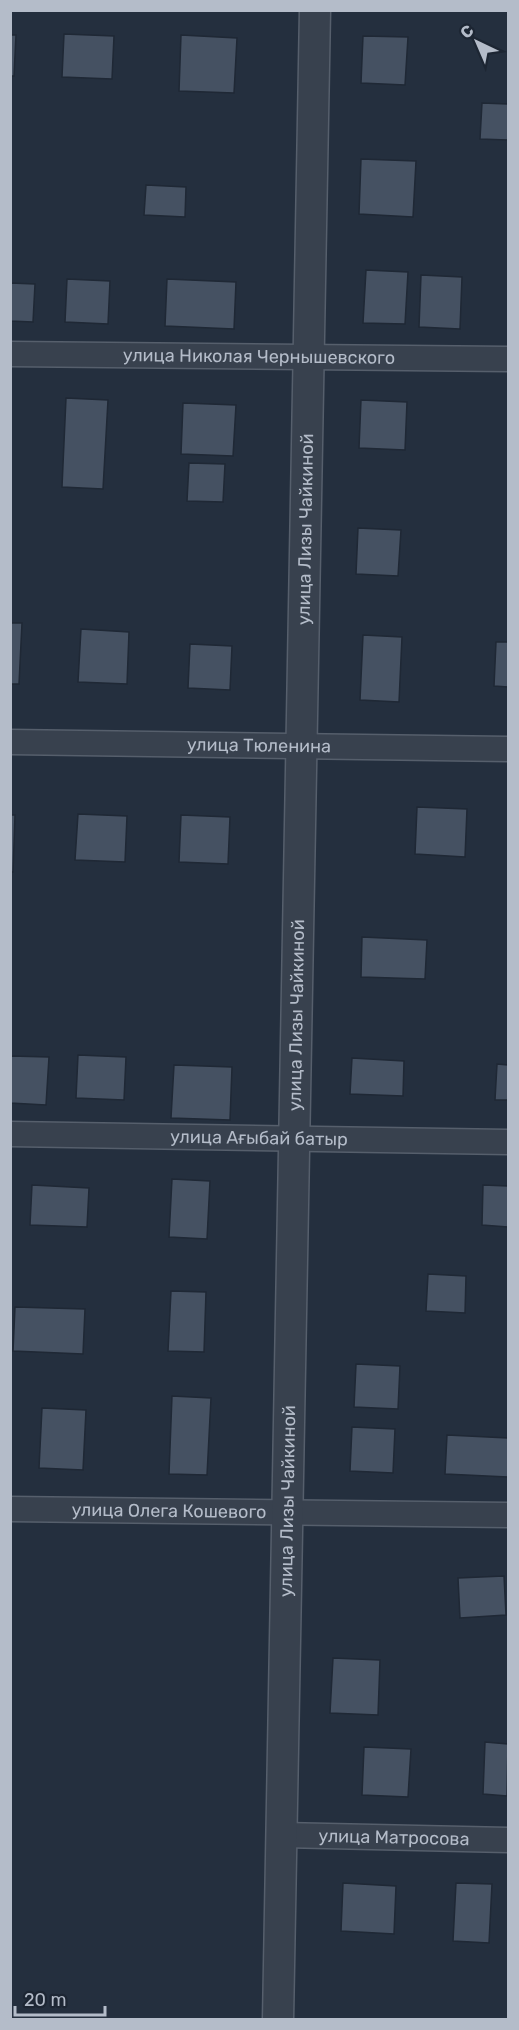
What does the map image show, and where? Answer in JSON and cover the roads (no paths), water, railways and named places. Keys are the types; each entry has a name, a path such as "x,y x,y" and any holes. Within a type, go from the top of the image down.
{"street":[{"name":"улица Лизы Чайкиной","path":"278,2019 315,10"},
{"name":"улица Николая Чернышевского","path":"10,354 508,359"},
{"name":"улица Тюленина","path":"10,742 508,749"},
{"name":"улица Ағыбай батыр","path":"10,1134 508,1142"},
{"name":"улица Олега Кошевого","path":"10,1509 508,1515"},
{"name":"улица Матросова","path":"282,1836 508,1840"}]}
